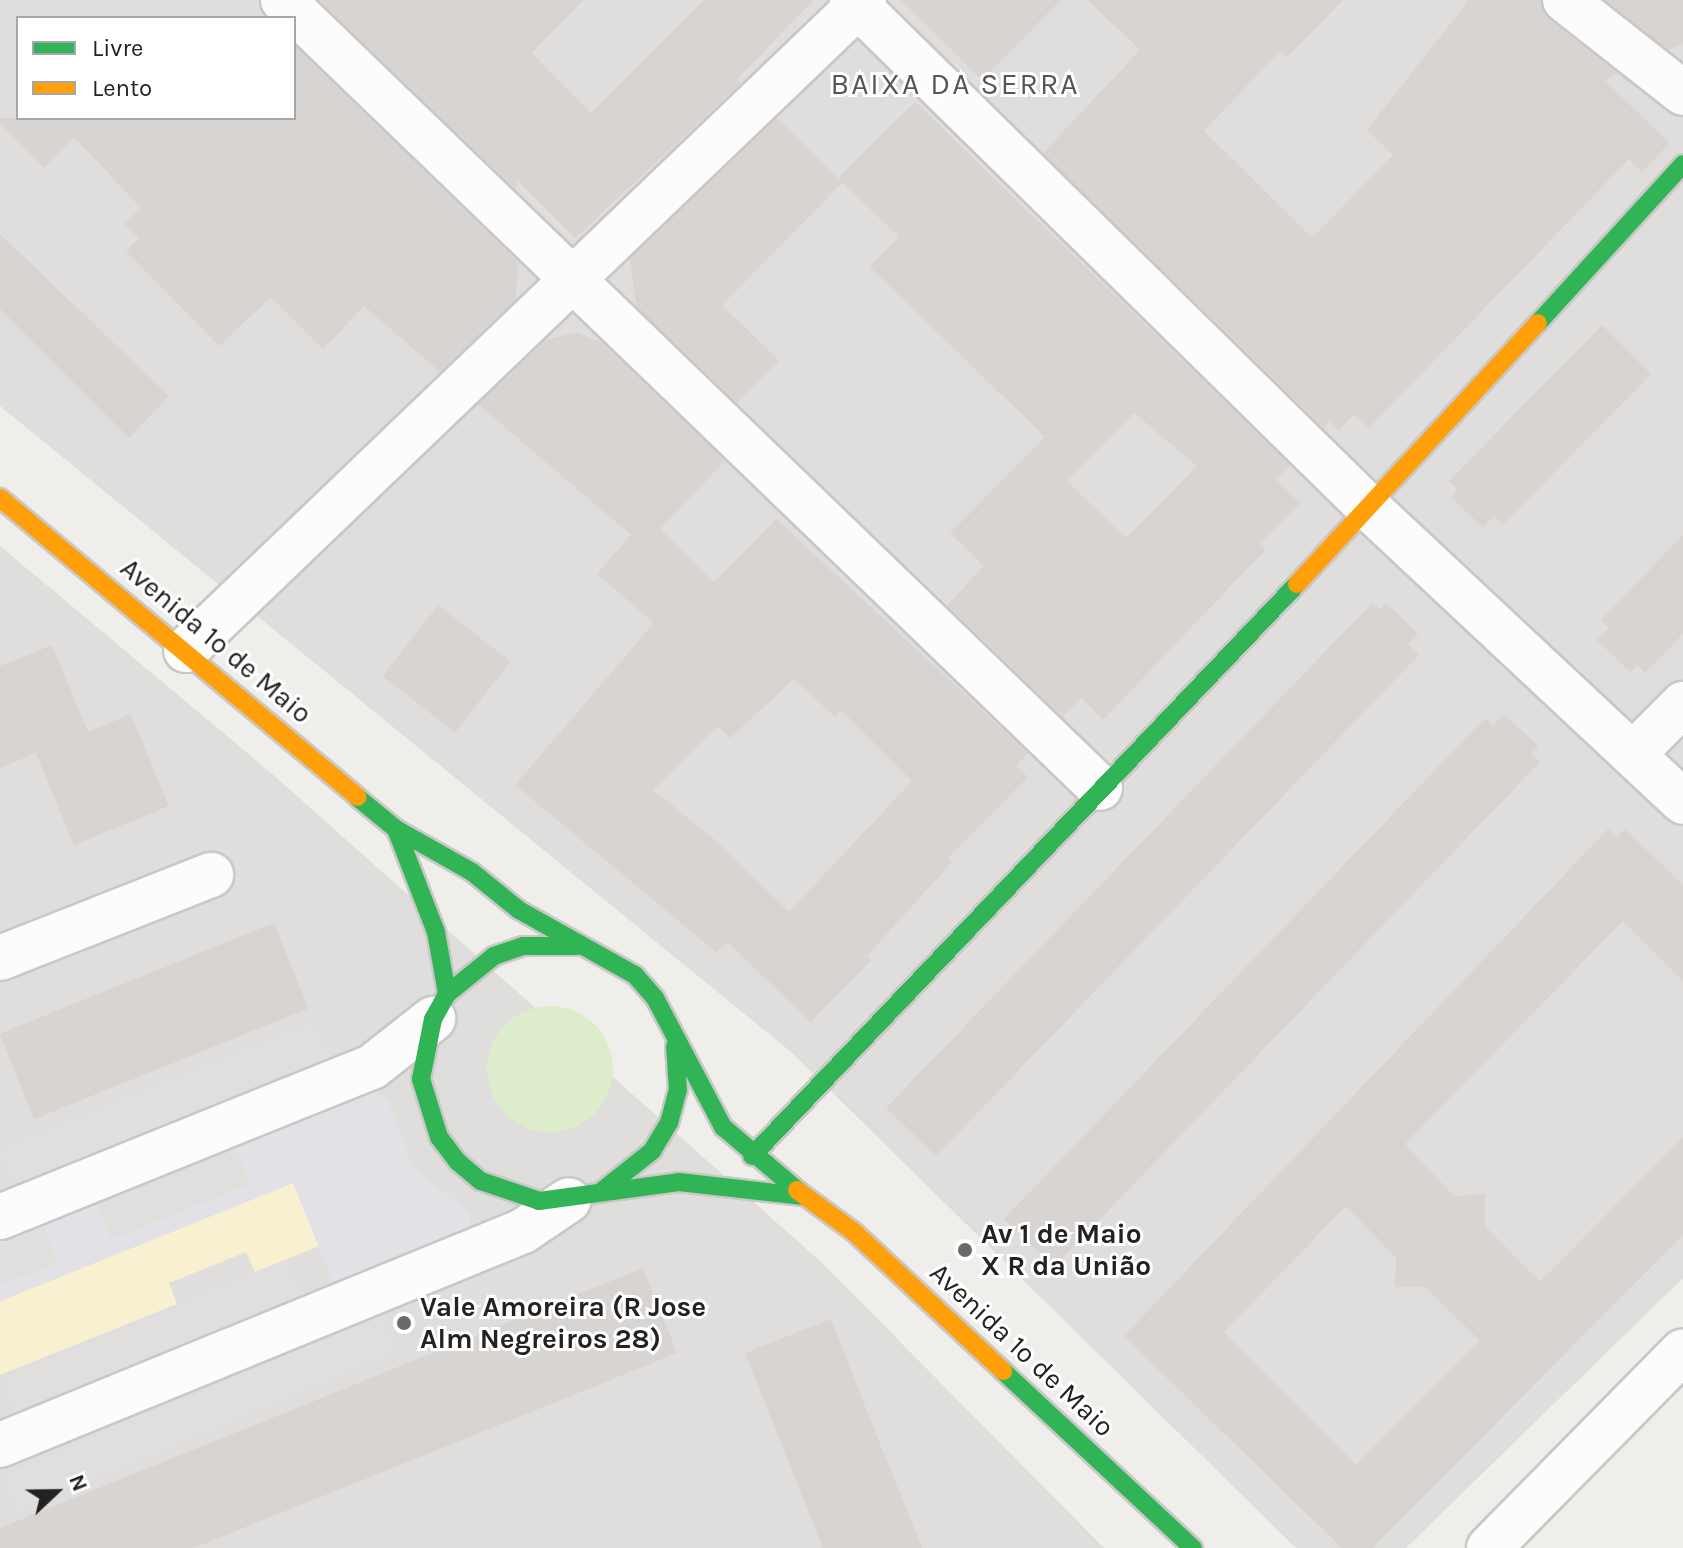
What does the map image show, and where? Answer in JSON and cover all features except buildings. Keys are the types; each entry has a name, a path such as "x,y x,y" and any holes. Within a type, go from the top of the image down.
{"main road":[{"path":"752,1156 1369,508 1683,164"},
{"name":"Avenida 1º de Maio","path":"0,498 186,650 396,829 582,947 635,975 670,1024 723,1127 752,1156 809,1198 996,1360 1193,1548"},
{"name":"Avenida 1º de Maio","path":"396,829 436,932 440,1007"},
{"name":"Avenida 1º de Maio","path":"582,947 523,946 468,972 440,1007 423,1049 421,1079 439,1137 458,1162 509,1194 539,1201 679,1182 809,1198"},
{"name":"Avenida 1º de Maio","path":"585,1196 628,1175 652,1151 669,1123 678,1079 670,1024"}],"street":[{"path":"283,0 1100,788"},
{"path":"1565,0 1683,93"},
{"path":"186,650 575,282 858,2 1369,508 1683,802"},
{"path":"1633,754 1683,704"},
{"path":"0,958 211,875"},
{"path":"0,1217 372,1067 440,1007"},
{"path":"0,1445 523,1231 585,1196"},
{"path":"1489,1548 1683,1351"}],"shaded area":[{"path":"0,0 1683,0 1683,1278 1406,1548 1296,1548 791,1052 0,406"},
{"path":"0,546 270,772 820,1261 1104,1548 0,1548"},
{"path":"313,1023 327,1058 15,1184 1,1149"},
{"path":"376,1090 388,1102 414,1169 470,1213 470,1226 333,1282 293,1183 0,1301 0,1285 58,1262 43,1224 96,1203 111,1240 250,1184 235,1147"},
{"path":"235,1147 250,1184 111,1240 96,1203"},
{"path":"43,1224 58,1262 0,1285 0,1242"},
{"path":"285,1260 300,1296 18,1416 2,1380"},
{"path":"380,1316 395,1351 17,1511 3,1476"}],"green space":[{"path":"550,1006 574,1011 594,1025 608,1045 613,1069 608,1093 594,1113 574,1127 550,1132 526,1127 506,1113 492,1093 487,1069 492,1045 506,1025 526,1011"}],"sand":[{"path":"293,1183 319,1246 255,1272 246,1252 169,1283 177,1304 0,1375 0,1301"}],"traffic: fast":[{"path":"1538,323 1683,164"},
{"path":"752,1156 1297,584"},
{"path":"357,797 396,829 472,872 519,910 635,975 655,998 723,1127 797,1190"},
{"path":"396,829 436,932 447,994"},
{"path":"579,946 523,946 494,956 447,994 433,1019 421,1079 439,1137 458,1162 481,1181 539,1201 679,1182 801,1196"},
{"path":"603,1190 652,1151 669,1123 678,1090 675,1046"},
{"path":"1003,1371 1193,1548"}],"traffic: slow":[{"path":"1297,584 1538,323"},
{"path":"0,498 357,797"},
{"path":"797,1190 854,1232 1003,1371"}],"place":[{"name":"Av 1 de Maio X R da União","path":"965,1250"},
{"name":"Vale Amoreira (R Jose Alm Negreiros 28)","path":"404,1323"}],"district":[{"name":"BAIXA DA SERRA","path":"955,84"}]}
